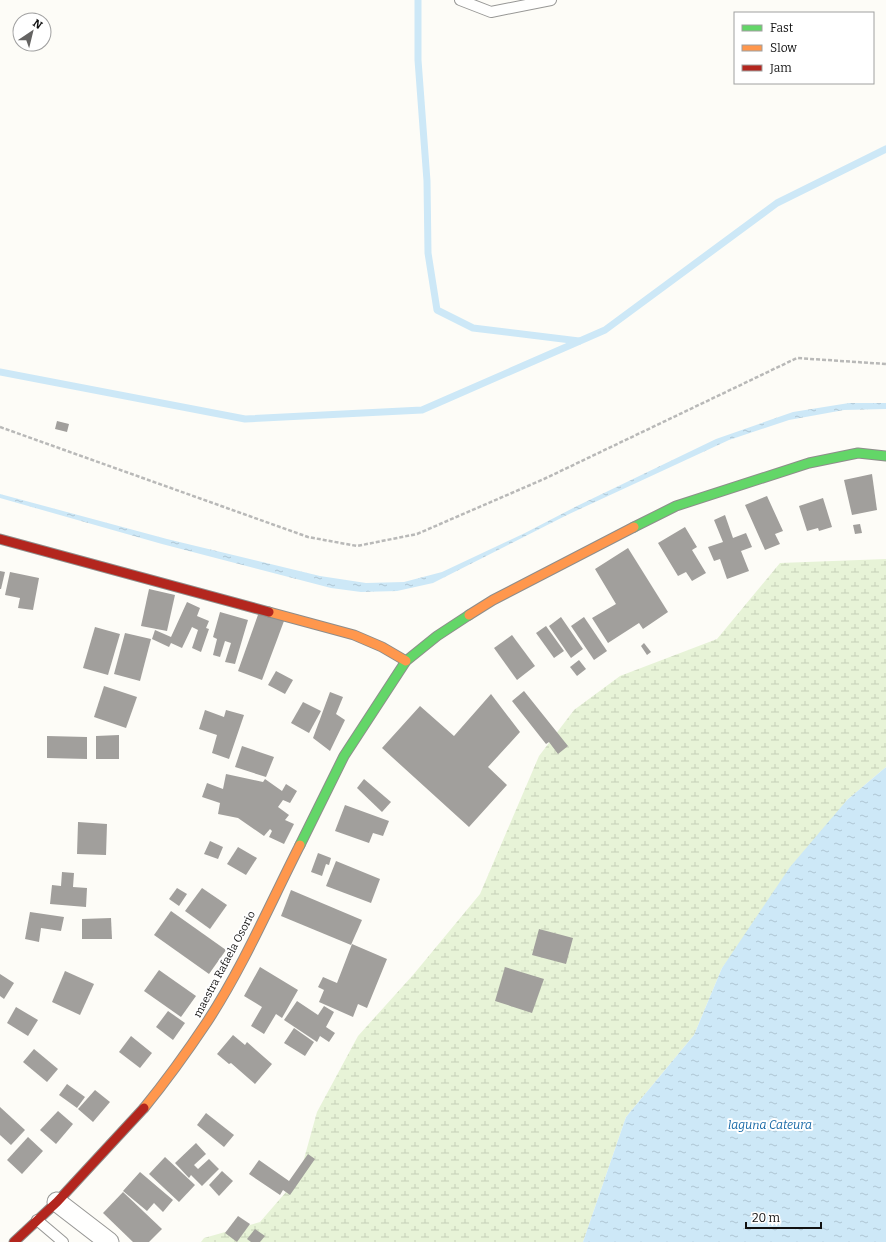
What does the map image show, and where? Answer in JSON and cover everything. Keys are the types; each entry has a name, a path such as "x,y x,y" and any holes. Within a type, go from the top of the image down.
{"street":[{"name":"maestra Rafaela Osorio","path":"14,1242 57,1202 142,1110 168,1078 207,1022 238,968 344,756 406,661 437,636 493,600 676,506 809,463 858,453 886,456"},
{"path":"0,539 354,635 382,647 406,661"},
{"path":"57,1202 109,1242"}],"lane":[{"path":"460,0 491,12 551,0"},
{"path":"37,1220 62,1242"}],"path":[{"path":"0,427 308,537 357,546 417,534 544,479 796,358 886,364"}],"green space":[{"path":"886,559 886,767 847,800 722,968 694,1035 626,1117 583,1242 201,1242 204,1238 260,1222 299,1177 317,1112 358,1036 413,975 480,894 539,756 574,710 620,676 717,639 780,563"}],"water":[{"path":"849,403 886,403 886,409 844,410 789,420 729,440 567,515 433,583 397,591 361,592 331,588 162,544 0,498 0,494 167,539 320,576 366,583 404,582 442,572 716,439 793,412"},
{"name":"laguna Cateura","path":"886,767 886,1242 583,1242 626,1117 694,1035 722,968 790,867 847,800"}],"building":[{"path":"57,421 69,424 67,432 55,429"},
{"path":"872,474 877,510 852,515 844,480"},
{"path":"767,496 783,531 775,534 780,544 765,550 745,505"},
{"path":"823,498 832,527 819,531 818,528 807,531 799,506"},
{"path":"725,515 733,538 746,533 752,547 741,551 749,571 727,579 720,559 714,561 708,547 723,542 714,520"},
{"path":"860,524 862,533 855,534 853,525"},
{"path":"685,527 697,547 692,550 706,573 692,581 686,572 678,576 658,543"},
{"path":"628,548 668,612 643,629 639,623 608,643 592,618 616,604 595,569"},
{"path":"0,571 5,572 1,589 0,589"},
{"path":"10,572 39,578 33,610 18,608 20,598 5,595"},
{"path":"149,589 175,595 167,631 141,626"},
{"path":"187,602 200,608 197,616 209,621 206,628 209,629 201,652 192,648 198,630 192,627 182,648 171,643 169,647 152,639 155,630 171,637"},
{"path":"220,612 248,620 235,664 225,662 231,643 225,641 220,657 213,655 217,639 213,637"},
{"path":"259,612 284,621 262,680 238,671"},
{"path":"561,617 583,649 571,658 549,626"},
{"path":"584,617 607,651 594,660 571,626"},
{"path":"546,626 564,651 554,658 536,633"},
{"path":"95,627 120,634 108,675 83,668"},
{"path":"125,633 151,639 140,681 114,674"},
{"path":"512,635 535,666 517,680 494,648"},
{"path":"644,643 651,652 647,655 641,646"},
{"path":"579,660 586,669 577,676 570,667"},
{"path":"276,671 293,680 285,694 268,685"},
{"path":"104,686 137,697 126,728 94,717"},
{"path":"524,691 568,746 558,754 549,742 546,744 512,701"},
{"path":"330,692 343,697 336,714 345,720 330,751 313,738"},
{"path":"491,694 520,732 488,767 507,785 469,827 382,748 420,706 454,736"},
{"path":"303,702 321,711 309,733 291,723"},
{"path":"205,710 224,717 226,710 244,715 229,759 212,753 217,735 199,729"},
{"path":"119,735 119,759 96,759 96,736"},
{"path":"47,736 87,737 87,759 47,758"},
{"path":"242,746 274,757 266,777 235,767"},
{"path":"226,774 263,782 265,779 282,791 286,784 297,791 290,803 283,800 278,807 289,815 285,820 294,824 284,844 269,837 272,831 270,829 264,836 238,818 218,814 220,803 202,797 207,783 223,789"},
{"path":"364,779 391,802 382,812 357,788"},
{"path":"345,805 389,821 383,836 373,833 369,843 335,831"},
{"path":"78,822 107,824 106,855 77,854"},
{"path":"210,841 223,847 218,859 204,854"},
{"path":"238,847 257,858 246,875 227,864"},
{"path":"318,853 331,858 329,865 326,864 322,876 311,872"},
{"path":"336,861 380,879 371,903 326,886"},
{"path":"62,872 74,873 73,887 87,888 86,907 50,904 52,885 61,886"},
{"path":"177,888 187,894 179,906 169,899"},
{"path":"202,888 227,905 210,929 185,911"},
{"path":"291,890 362,920 351,945 281,916"},
{"path":"171,911 226,950 209,974 154,935"},
{"path":"30,912 64,917 61,931 41,928 39,942 25,939"},
{"path":"111,918 112,939 82,939 82,919"},
{"path":"539,929 573,938 566,964 532,955"},
{"path":"352,944 387,959 367,1008 358,1004 353,1017 319,1002 324,990 318,987 323,977 337,983"},
{"path":"260,967 298,990 282,1018 276,1014 264,1034 251,1026 262,1007 244,996"},
{"path":"505,967 544,979 532,1013 495,1001"},
{"path":"159,970 196,996 181,1017 144,991"},
{"path":"65,971 94,984 80,1015 52,1002"},
{"path":"0,974 14,983 4,999 0,996"},
{"path":"297,1001 318,1015 324,1006 334,1012 326,1027 335,1033 329,1042 320,1036 317,1042 284,1020"},
{"path":"16,1007 38,1020 28,1036 7,1023"},
{"path":"168,1011 185,1023 173,1040 156,1027"},
{"path":"294,1028 314,1042 305,1056 284,1043"},
{"path":"233,1035 245,1045 247,1042 272,1064 255,1084 231,1063 229,1064 217,1054"},
{"path":"131,1036 152,1053 140,1068 119,1052"},
{"path":"34,1049 58,1069 47,1082 23,1062"},
{"path":"67,1084 85,1097 77,1108 59,1095"},
{"path":"95,1090 110,1102 93,1122 78,1109"},
{"path":"0,1107 25,1130 11,1145 0,1135"},
{"path":"58,1111 73,1124 56,1144 40,1130"},
{"path":"206,1113 234,1135 224,1147 197,1125"},
{"path":"28,1137 43,1151 22,1174 7,1160"},
{"path":"196,1143 206,1154 194,1165 198,1169 209,1159 219,1169 202,1186 191,1175 189,1178 175,1163"},
{"path":"308,1154 315,1159 290,1195 283,1190 280,1195 249,1174 259,1160 289,1181"},
{"path":"165,1157 195,1185 179,1202 149,1174"},
{"path":"222,1171 233,1181 219,1196 209,1185"},
{"path":"140,1172 173,1200 163,1212 154,1203 147,1211 123,1191"},
{"path":"123,1192 162,1229 149,1242 133,1242 103,1213"},
{"path":"238,1216 250,1224 237,1242 225,1233"},
{"path":"255,1229 265,1236 260,1242 251,1242 247,1239"}],"waterway":[{"path":"418,0 418,60 427,181 428,253 437,310 473,328 579,341"},
{"path":"0,372 245,419 422,410 605,330 777,203 886,149"}],"traffic: fast":[{"path":"634,527 676,506 809,463 858,453 886,456"},
{"path":"300,845 344,756 406,661 437,636 469,615"}],"traffic: slow":[{"path":"469,615 493,600 634,527"},
{"path":"269,612 354,635 382,647 406,661"},
{"path":"144,1108 184,1055 220,1001 244,957 300,845"}],"traffic: jam":[{"path":"0,539 269,612"},
{"path":"14,1242 57,1202 144,1108"}]}
